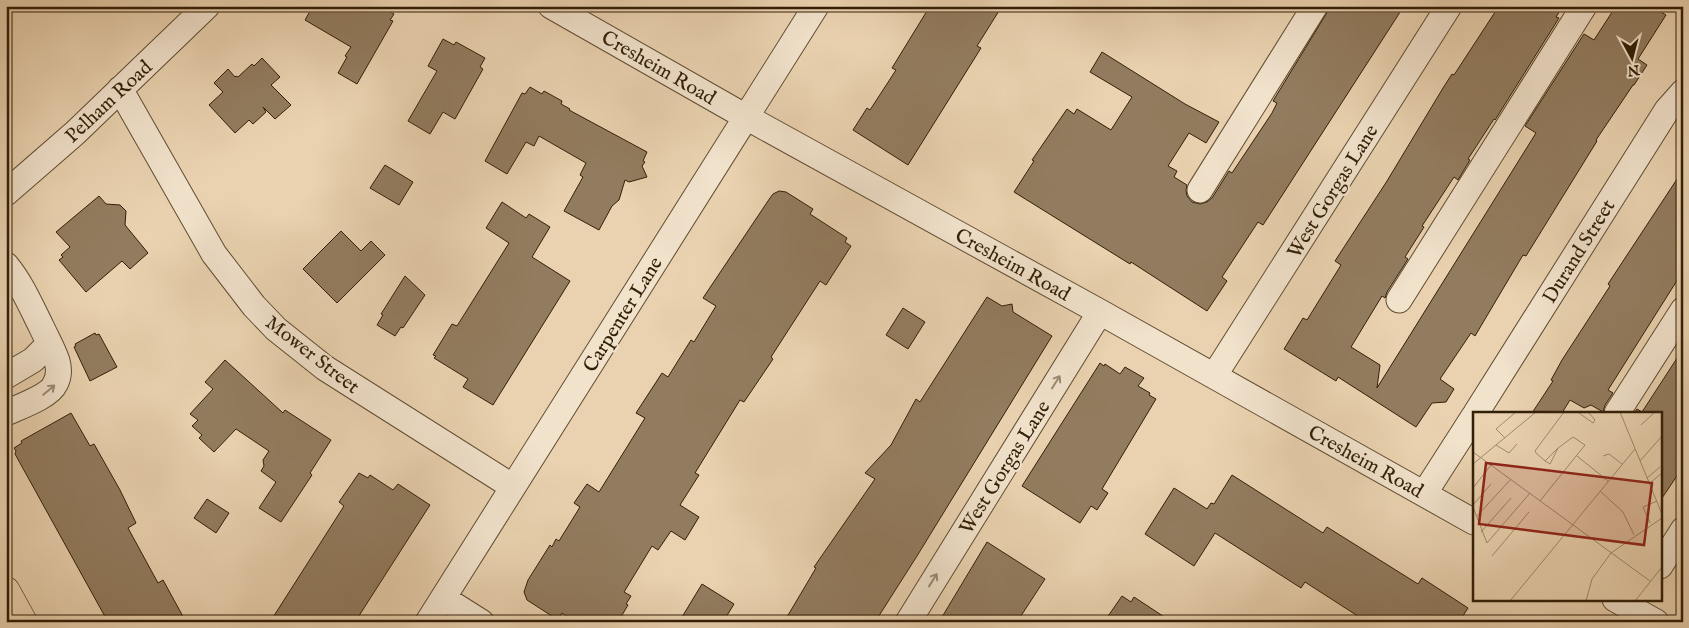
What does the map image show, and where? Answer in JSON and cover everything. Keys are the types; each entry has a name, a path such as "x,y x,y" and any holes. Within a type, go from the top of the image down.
{"main road":[{"path":"6,591 23,622"}],"street":[{"name":"Pelham Road","path":"6,193 44,161 207,6"},
{"name":"Cresheim Road","path":"552,6 746,117 1100,312 1473,521"},
{"name":"Carpenter Lane","path":"428,622 816,6"},
{"path":"1200,190 1315,6"},
{"name":"West Gorgas Lane","path":"1214,376 1449,6"},
{"path":"1399,300 1584,6"},
{"name":"Mower Street","path":"120,89 214,254 235,284 254,306 291,342 324,368 513,488"},
{"name":"Durand Street","path":"1476,412 1667,110 1683,92"},
{"path":"6,265 24,292 50,344 57,362 58,373 55,385 47,393 6,413"},
{"path":"1618,412 1683,310"},
{"name":"West Gorgas Lane","path":"908,622 1100,312"},
{"path":"6,376 33,360 50,344"},
{"name":"Durand Street","path":"1424,494 1473,417"},
{"path":"1662,563 1683,530"},
{"path":"443,598 481,622"},
{"path":"1629,603 1656,622"}],"building":[{"path":"313,6 381,6 394,14 390,20 393,21 357,84 338,73 351,47 305,20"},
{"path":"930,6 1002,6 977,46 981,48 908,165 853,130 867,108 870,110 896,70 892,68"},
{"path":"1331,6 1404,6 1263,225 1258,222 1222,277 1227,281 1207,311 1131,262 1130,264 1014,192 1034,161 1032,160 1067,109 1074,114 1077,109 1111,130 1132,97 1090,72 1102,52 1185,104 1219,122 1206,143 1189,133 1168,166 1177,171 1174,177 1187,185 1187,196 1192,202 1200,204 1207,202 1212,198 1229,171 1232,173 1272,113 1277,103 1273,101"},
{"path":"1499,6 1563,6 1556,17 1559,18 1495,120 1468,159 1470,160 1458,180 1454,177 1422,226 1424,227 1405,257 1408,259 1385,298 1382,296 1351,347 1380,365 1377,388 1536,133 1525,126 1584,34 1594,40 1616,6 1651,6 1666,15 1638,59 1647,65 1596,140 1526,256 1523,255 1475,336 1471,333 1440,379 1454,389 1446,402 1432,403 1416,427 1338,377 1336,381 1284,349 1303,318 1307,320 1341,265 1335,261 1387,181 1452,74 1454,75"},
{"path":"443,39 454,45 456,42 485,58 480,67 483,69 455,119 443,112 430,134 408,121 437,71 428,66"},
{"path":"262,58 280,77 271,85 291,105 275,119 263,107 266,112 253,124 249,120 235,133 209,105 223,92 214,83 228,69 235,77 238,77 252,64 254,66"},
{"path":"530,87 542,94 544,91 562,101 561,104 569,110 647,152 642,166 647,177 629,182 625,180 619,200 612,206 599,230 564,211 583,177 580,175 586,163 539,136 534,146 526,142 507,174 485,161 522,93 525,94"},
{"path":"385,165 413,182 399,205 370,188"},
{"path":"1683,170 1683,271 1608,390 1613,393 1603,412 1591,405 1584,408 1570,400 1563,412 1533,412 1553,381 1551,380 1562,360 1610,286 1608,284"},
{"path":"779,191 786,192 813,209 810,214 847,238 845,242 851,246 826,285 820,281 771,357 773,359 744,402 740,400 695,473 699,475 680,505 699,517 685,540 671,531 658,550 652,546 624,592 631,596 618,622 575,622 562,613 558,620 527,600 524,592 528,580 550,545 552,547 556,539 559,541 580,507 574,503 587,484 599,492 645,418 636,413 662,373 668,377 691,340 694,342 716,306 703,298 770,198"},
{"path":"99,196 106,204 120,205 126,211 125,225 148,253 130,269 122,261 86,292 59,260 63,257 61,255 70,247 56,232"},
{"path":"502,202 526,218 529,214 550,227 532,257 570,281 493,405 463,387 468,379 434,358 436,356 433,355 452,324 457,326 509,243 486,228"},
{"path":"341,231 361,251 371,241 385,255 337,303 303,269"},
{"path":"405,276 425,295 403,328 401,327 395,336 377,325 383,315 381,314"},
{"path":"987,297 1002,306 1012,304 1013,312 1052,336 917,556 875,622 784,622 816,568 814,567 875,479 865,473 891,445 916,399 920,402"},
{"path":"903,308 925,322 908,349 886,335"},
{"path":"95,333 96,335 99,334 117,367 90,381 74,347 76,346 75,344"},
{"path":"1683,349 1683,467 1662,498 1662,412 1642,412"},
{"path":"225,360 283,413 285,410 331,440 310,473 312,475 281,522 259,508 276,482 261,471 264,466 263,460 269,451 236,429 214,452 199,438 202,435 192,426 198,420 190,414 213,389 205,382"},
{"path":"1100,363 1104,366 1105,364 1120,374 1125,367 1144,378 1138,386 1156,399 1102,489 1108,493 1097,510 1091,506 1080,523 1022,486"},
{"path":"71,413 90,446 94,444 120,490 136,523 128,528 158,583 163,580 186,622 108,622 15,454 14,448 22,443 21,441"},
{"path":"359,473 368,478 370,475 393,490 398,484 430,505 355,622 270,622 344,506 339,502"},
{"path":"1232,475 1323,533 1327,527 1418,584 1422,578 1468,608 1459,622 1367,622 1305,582 1301,588 1215,533 1194,566 1145,534 1174,488 1207,509 1211,503 1214,504"},
{"path":"207,499 229,513 216,533 194,518"},
{"path":"987,542 1045,579 1017,622 939,622"},
{"path":"702,584 734,604 723,622 679,622"},
{"path":"1122,596 1131,602 1134,597 1172,622 1104,622"}]}
